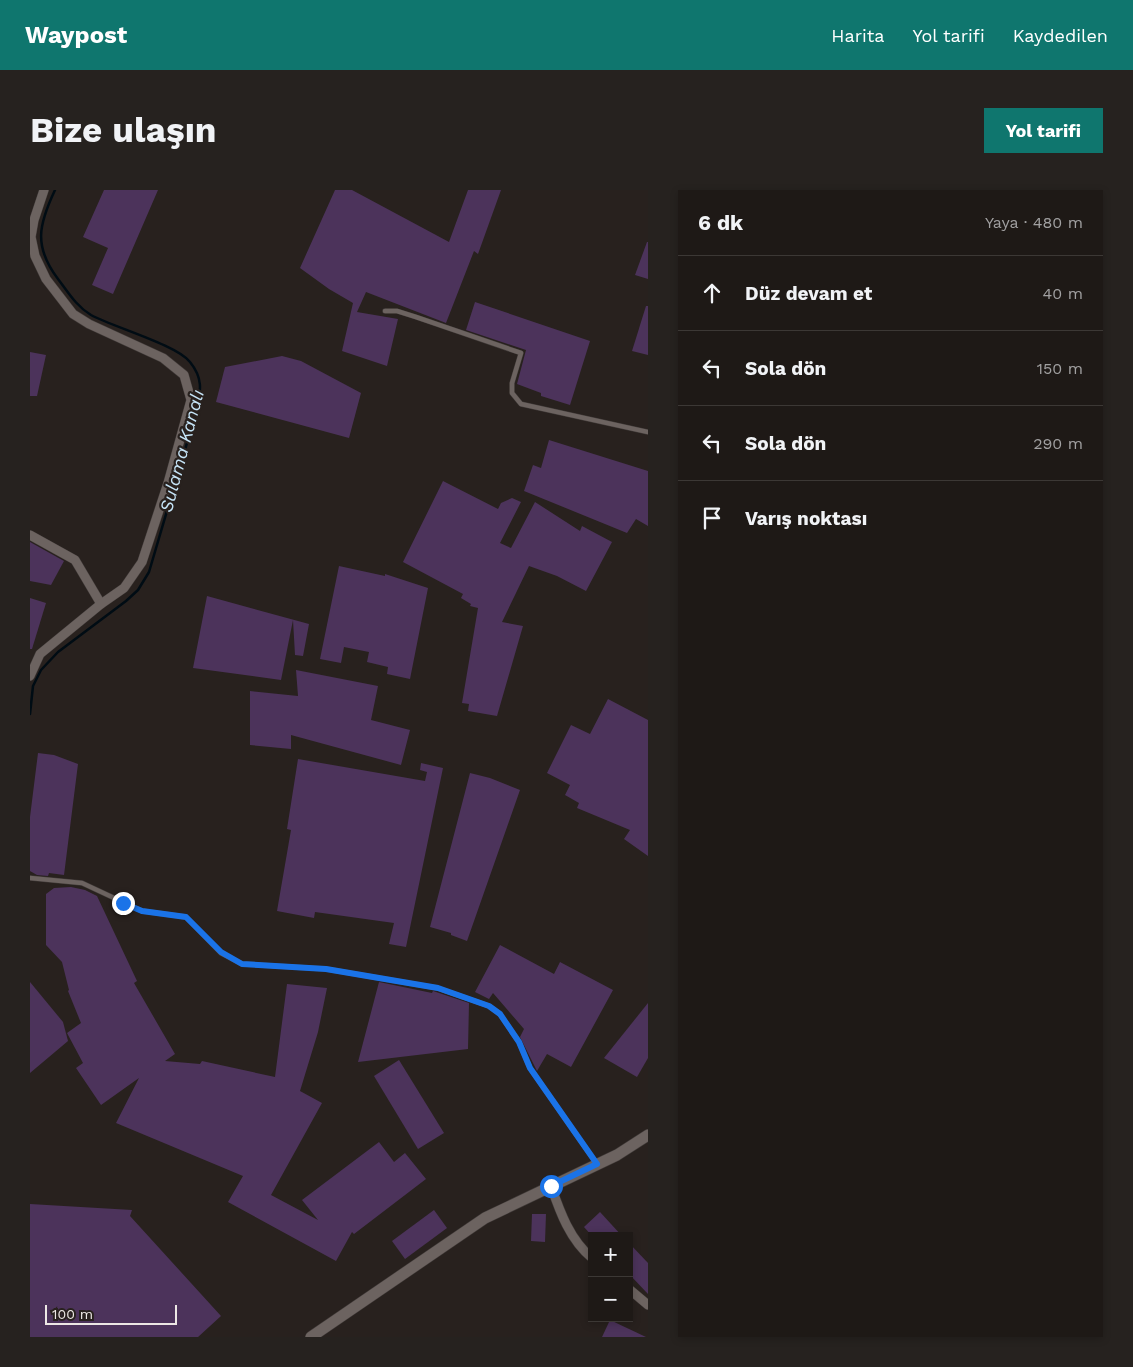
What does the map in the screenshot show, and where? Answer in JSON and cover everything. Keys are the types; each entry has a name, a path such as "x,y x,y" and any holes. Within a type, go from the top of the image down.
{"street":[{"path":"30,676 40,654 101,604 124,588 142,562 168,483 191,400 184,375 163,358 89,324 73,314 46,279 34,256 31,237 34,220 44,190"},
{"path":"30,535 75,560 101,604"},
{"path":"311,1337 485,1218 618,1155 648,1135"},
{"path":"551,1186 562,1219 588,1255"},
{"path":"633,1292 648,1304"}],"lane":[{"path":"385,311 398,311 521,353 512,384 512,393 521,404 648,432"},
{"path":"30,878 82,883 142,911 186,917 221,952 242,964 326,969 438,988 489,1006 500,1014 519,1042 530,1068 597,1164"}],"building":[{"path":"104,190 158,190 113,294 92,285 108,248 83,237"},
{"path":"335,190 352,190 449,242 468,190 501,190 478,254 474,251 446,323 366,292 357,312 398,319 387,366 342,351 353,303 329,289 300,268"},
{"path":"648,242 648,279 635,275"},
{"path":"475,302 590,341 570,405 541,396 541,393 517,384 526,350 466,330"},
{"path":"646,306 648,306 648,355 632,351"},
{"path":"30,352 46,355 37,396 30,396"},
{"path":"282,356 301,361 361,393 349,438 216,402 225,367"},
{"path":"549,440 648,471 648,526 636,519 627,533 524,491 533,465 541,468"},
{"path":"443,481 498,509 501,503 512,498 521,502 500,543 511,548 535,502 580,531 582,526 612,542 586,591 557,576 529,566 502,622 523,626 497,716 468,711 469,704 462,703 478,608 470,606 471,604 461,598 463,594 403,562"},
{"path":"30,542 64,561 51,585 30,581"},
{"path":"339,566 385,576 385,574 428,588 410,679 387,674 388,667 367,662 369,652 344,647 341,663 320,659"},
{"path":"207,596 309,624 303,656 295,655 293,620 281,680 193,668"},
{"path":"30,598 46,603 32,649 30,649"},
{"path":"296,670 378,686 371,720 410,730 401,765 291,735 291,749 250,745 250,691 298,696"},
{"path":"608,699 648,720 648,856 624,839 630,830 577,808 579,803 565,795 570,785 547,773 571,725 590,734"},
{"path":"38,753 54,755 78,764 64,875 49,873 48,876 37,875 30,871 30,817"},
{"path":"298,759 425,781 427,772 420,770 421,763 443,768 406,947 389,944 394,923 315,912 314,918 277,911 291,830 287,829"},
{"path":"470,773 490,778 520,790 467,941 451,935 451,933 430,927"},
{"path":"71,887 85,890 97,896 137,981 134,983 175,1054 165,1061 200,1064 202,1061 275,1077 287,984 327,988 318,1032 300,1091 322,1103 271,1195 318,1220 302,1200 379,1142 394,1162 405,1153 426,1179 354,1234 352,1232 336,1261 228,1202 243,1176 116,1123 139,1078 101,1105 76,1068 83,1063 67,1033 81,1023 68,991 62,962 46,945 46,894 54,888"},
{"path":"500,945 554,974 560,962 613,990 571,1067 547,1054 537,1071 520,1037 524,1029 493,993 489,999 475,992"},
{"path":"30,982 63,1022 68,1041 30,1073"},
{"path":"379,982 432,993 433,991 469,1003 468,1049 358,1062"},
{"path":"648,1003 648,1058 637,1077 604,1058"},
{"path":"399,1060 444,1133 418,1149 374,1076"},
{"path":"30,1204 132,1210 130,1216 221,1316 198,1337 30,1337"},
{"path":"434,1210 447,1228 405,1259 392,1241"},
{"path":"600,1212 618,1232 588,1232 584,1227"},
{"path":"532,1214 546,1214 545,1242 531,1241"},
{"path":"633,1247 648,1263 648,1294 633,1278"},
{"path":"609,1322 614,1322 646,1337 602,1337"}],"waterway":[{"name":"Sulama Kanalı","path":"30,714 33,686 41,670 58,652 126,601 138,590 149,572 197,409 200,390 197,373 190,362 183,356 159,343 91,315 77,303 58,279 45,256 41,235 45,214 55,190"}],"route":[{"path":"123,903 142,911 186,917 221,952 242,964 272,964 326,969 438,988 489,1006 500,1014 519,1042 530,1068 597,1164 551,1186"}]}
